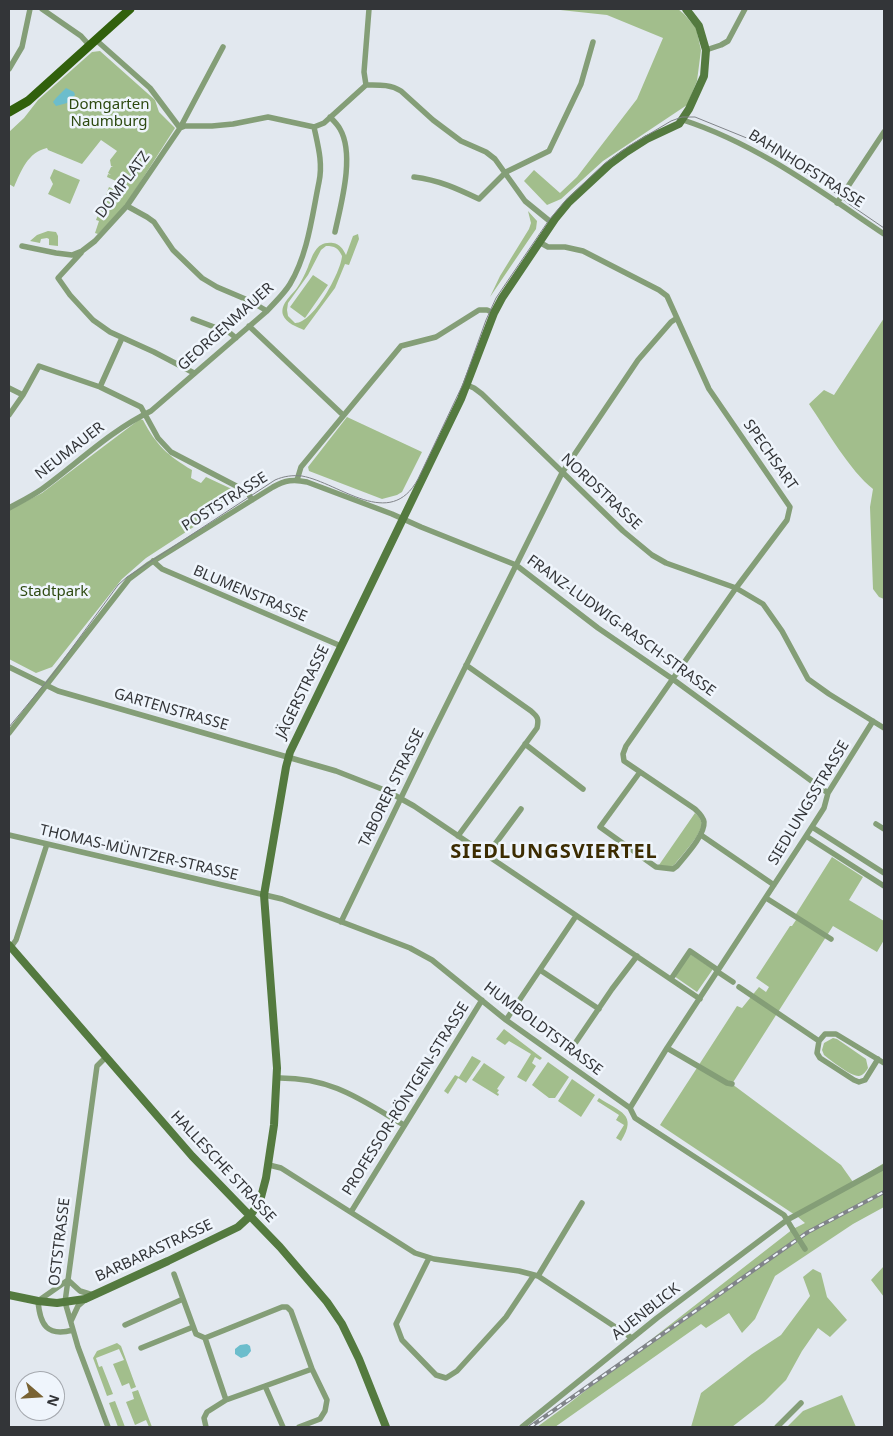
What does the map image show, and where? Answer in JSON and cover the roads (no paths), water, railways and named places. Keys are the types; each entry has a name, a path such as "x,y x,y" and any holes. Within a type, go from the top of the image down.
{"main road":[{"path":"9,112 28,101 130,9"},
{"path":"683,120 704,76 706,50 699,26 686,9"},
{"name":"JÄGERSTRASSE","path":"250,1216 262,1195 276,1108 277,1078 264,895 288,757 467,385 494,313 508,287 552,223 569,202 610,164 640,143 676,126 683,120"},
{"name":"HALLESCHE STRASSE","path":"10,946 192,1156 250,1216 335,1312 359,1359 386,1427"},
{"name":"BARBARASTRASSE","path":"9,1295 38,1301 65,1302 86,1298 204,1244 241,1225 250,1216"}],"street":[{"path":"9,69 22,47 30,9"},
{"path":"42,9 93,43 150,88 180,128 185,126 233,124 268,117 314,127 324,123 366,85 386,85 395,88 461,141 491,156 506,172 525,201 552,223"},
{"path":"366,85 364,72 369,9"},
{"path":"706,50 728,41 745,9"},
{"path":"414,177 445,183 479,199 506,172 549,151 581,84 593,42"},
{"name":"DOMPLATZ","path":"122,338 93,320 70,295 58,278 127,206 180,128 223,47"},
{"path":"330,117 340,128 343,135 348,169 335,232"},
{"name":"BAHNHOFSTRASSE","path":"683,120 760,153 884,234"},
{"name":"GEORGENMAUER","path":"145,413 151,410 267,311 296,274 304,251 321,171 314,127"},
{"path":"837,203 884,132"},
{"path":"127,206 154,222 173,250 202,278 267,311"},
{"name":"SPECHSART","path":"539,242 548,247 565,247 583,251 659,290 667,296 709,389 790,507 787,520 736,588 674,680 626,746 623,754 624,761 694,809 702,817 704,823 700,835"},
{"path":"22,246 56,254 72,255 82,251"},
{"path":"297,480 301,467 398,348 436,337 479,310 487,310 494,313"},
{"name":"TABORER STRASSE","path":"341,922 400,798 562,473 638,360 671,322 677,318"},
{"path":"193,319 230,333 236,338"},
{"path":"249,326 343,415"},
{"path":"100,387 122,338 194,373"},
{"path":"9,414 39,366 100,387 141,407 158,438 171,452 242,489 248,493 252,500"},
{"name":"NORDSTRASSE","path":"467,385 482,394 623,531 652,555 666,563 736,588"},
{"path":"9,388 22,395"},
{"name":"NEUMAUER","path":"9,508 40,490 122,427 145,413"},
{"name":"FRANZ-LUDWIG-RASCH-STRASSE","path":"297,480 310,483 516,565 598,628 674,680 828,793"},
{"name":"POSTSTRASSE","path":"9,733 122,586 138,571 281,482 297,480"},
{"name":"BLUMENSTRASSE","path":"153,561 162,570 341,646"},
{"path":"736,588 762,604 782,631 808,679 815,686 884,728"},
{"path":"458,836 537,728 538,717 466,665"},
{"name":"GARTENSTRASSE","path":"9,667 58,691 342,773 400,798 700,999"},
{"name":"SIEDLUNGSSTRASSE","path":"630,1108 667,1048 824,808 828,793 873,721"},
{"path":"525,744 583,789"},
{"path":"640,772 600,827 656,867 673,870 700,835 774,885"},
{"path":"487,856 521,809"},
{"path":"876,824 884,827"},
{"path":"812,827 884,872"},
{"name":"THOMAS-MÜNTZER-STRASSE","path":"9,835 264,895"},
{"path":"806,836 884,886"},
{"path":"10,946 16,940 47,844"},
{"name":"HUMBOLDTSTRASSE","path":"264,895 282,899 417,951 439,966 506,1020 630,1108 635,1118 784,1215 787,1220"},
{"path":"766,898 830,939"},
{"path":"506,1020 576,916"},
{"path":"671,979 690,951 733,982"},
{"path":"576,1042 637,956"},
{"path":"540,970 599,1009"},
{"path":"739,987 819,1040"},
{"name":"PROFESSOR-RÖNTGEN-STRASSE","path":"351,1212 482,1000"},
{"path":"878,1059 865,1080 859,1082 820,1058 817,1048 819,1040 826,1034 836,1034 878,1059 884,1063"},
{"path":"667,1048 726,1083 732,1084"},
{"name":"OSTSTRASSE","path":"106,1058 97,1066 65,1302 70,1323 108,1427"},
{"path":"277,1078 309,1080 343,1090 404,1125"},
{"path":"268,1165 281,1168 414,1253 429,1258 519,1271 536,1276 632,1338"},
{"name":"AUENBLICK","path":"522,1427 632,1338 787,1220 884,1167"},
{"path":"429,1258 396,1324 402,1340 436,1375 446,1378 457,1371 506,1317 536,1276 582,1203"},
{"path":"787,1220 805,1249"},
{"path":"174,1274 196,1334 205,1338 282,1307 291,1311 312,1369 327,1400 326,1411 320,1419 299,1427"},
{"path":"73,1330 59,1333 44,1326 40,1318 38,1301 68,1280 80,1291 89,1295 95,1294"},
{"path":"70,1323 78,1306 86,1298"},
{"path":"125,1325 183,1299"},
{"path":"141,1348 193,1327"},
{"path":"205,1338 226,1400"},
{"path":"206,1427 204,1418 206,1412 226,1400 312,1369"},
{"path":"265,1386 283,1427"},
{"path":"777,1427 801,1403"}],"water":[{"path":"66,88 74,92 75,95 67,103 56,106 53,102"},
{"path":"247,1344 250,1346 251,1351 247,1356 241,1358 235,1354 235,1349 240,1345"}],"tram line":[{"path":"9,727 53,674 118,585 127,577 275,480 288,476 302,476 317,480 364,500 379,503 393,501 407,494 418,479 463,384 496,298 549,220 565,201 604,164 629,146 671,121 682,117 695,117 759,143 824,184 884,228"}],"railway":[{"path":"530,1427 808,1232 884,1192"}],"district":[{"name":"SIEDLUNGSVIERTEL","path":"554,852"}],"park label":[{"name":"Domgarten Naumburg","path":"109,114"},
{"name":"Stadtpark","path":"54,592"}]}
